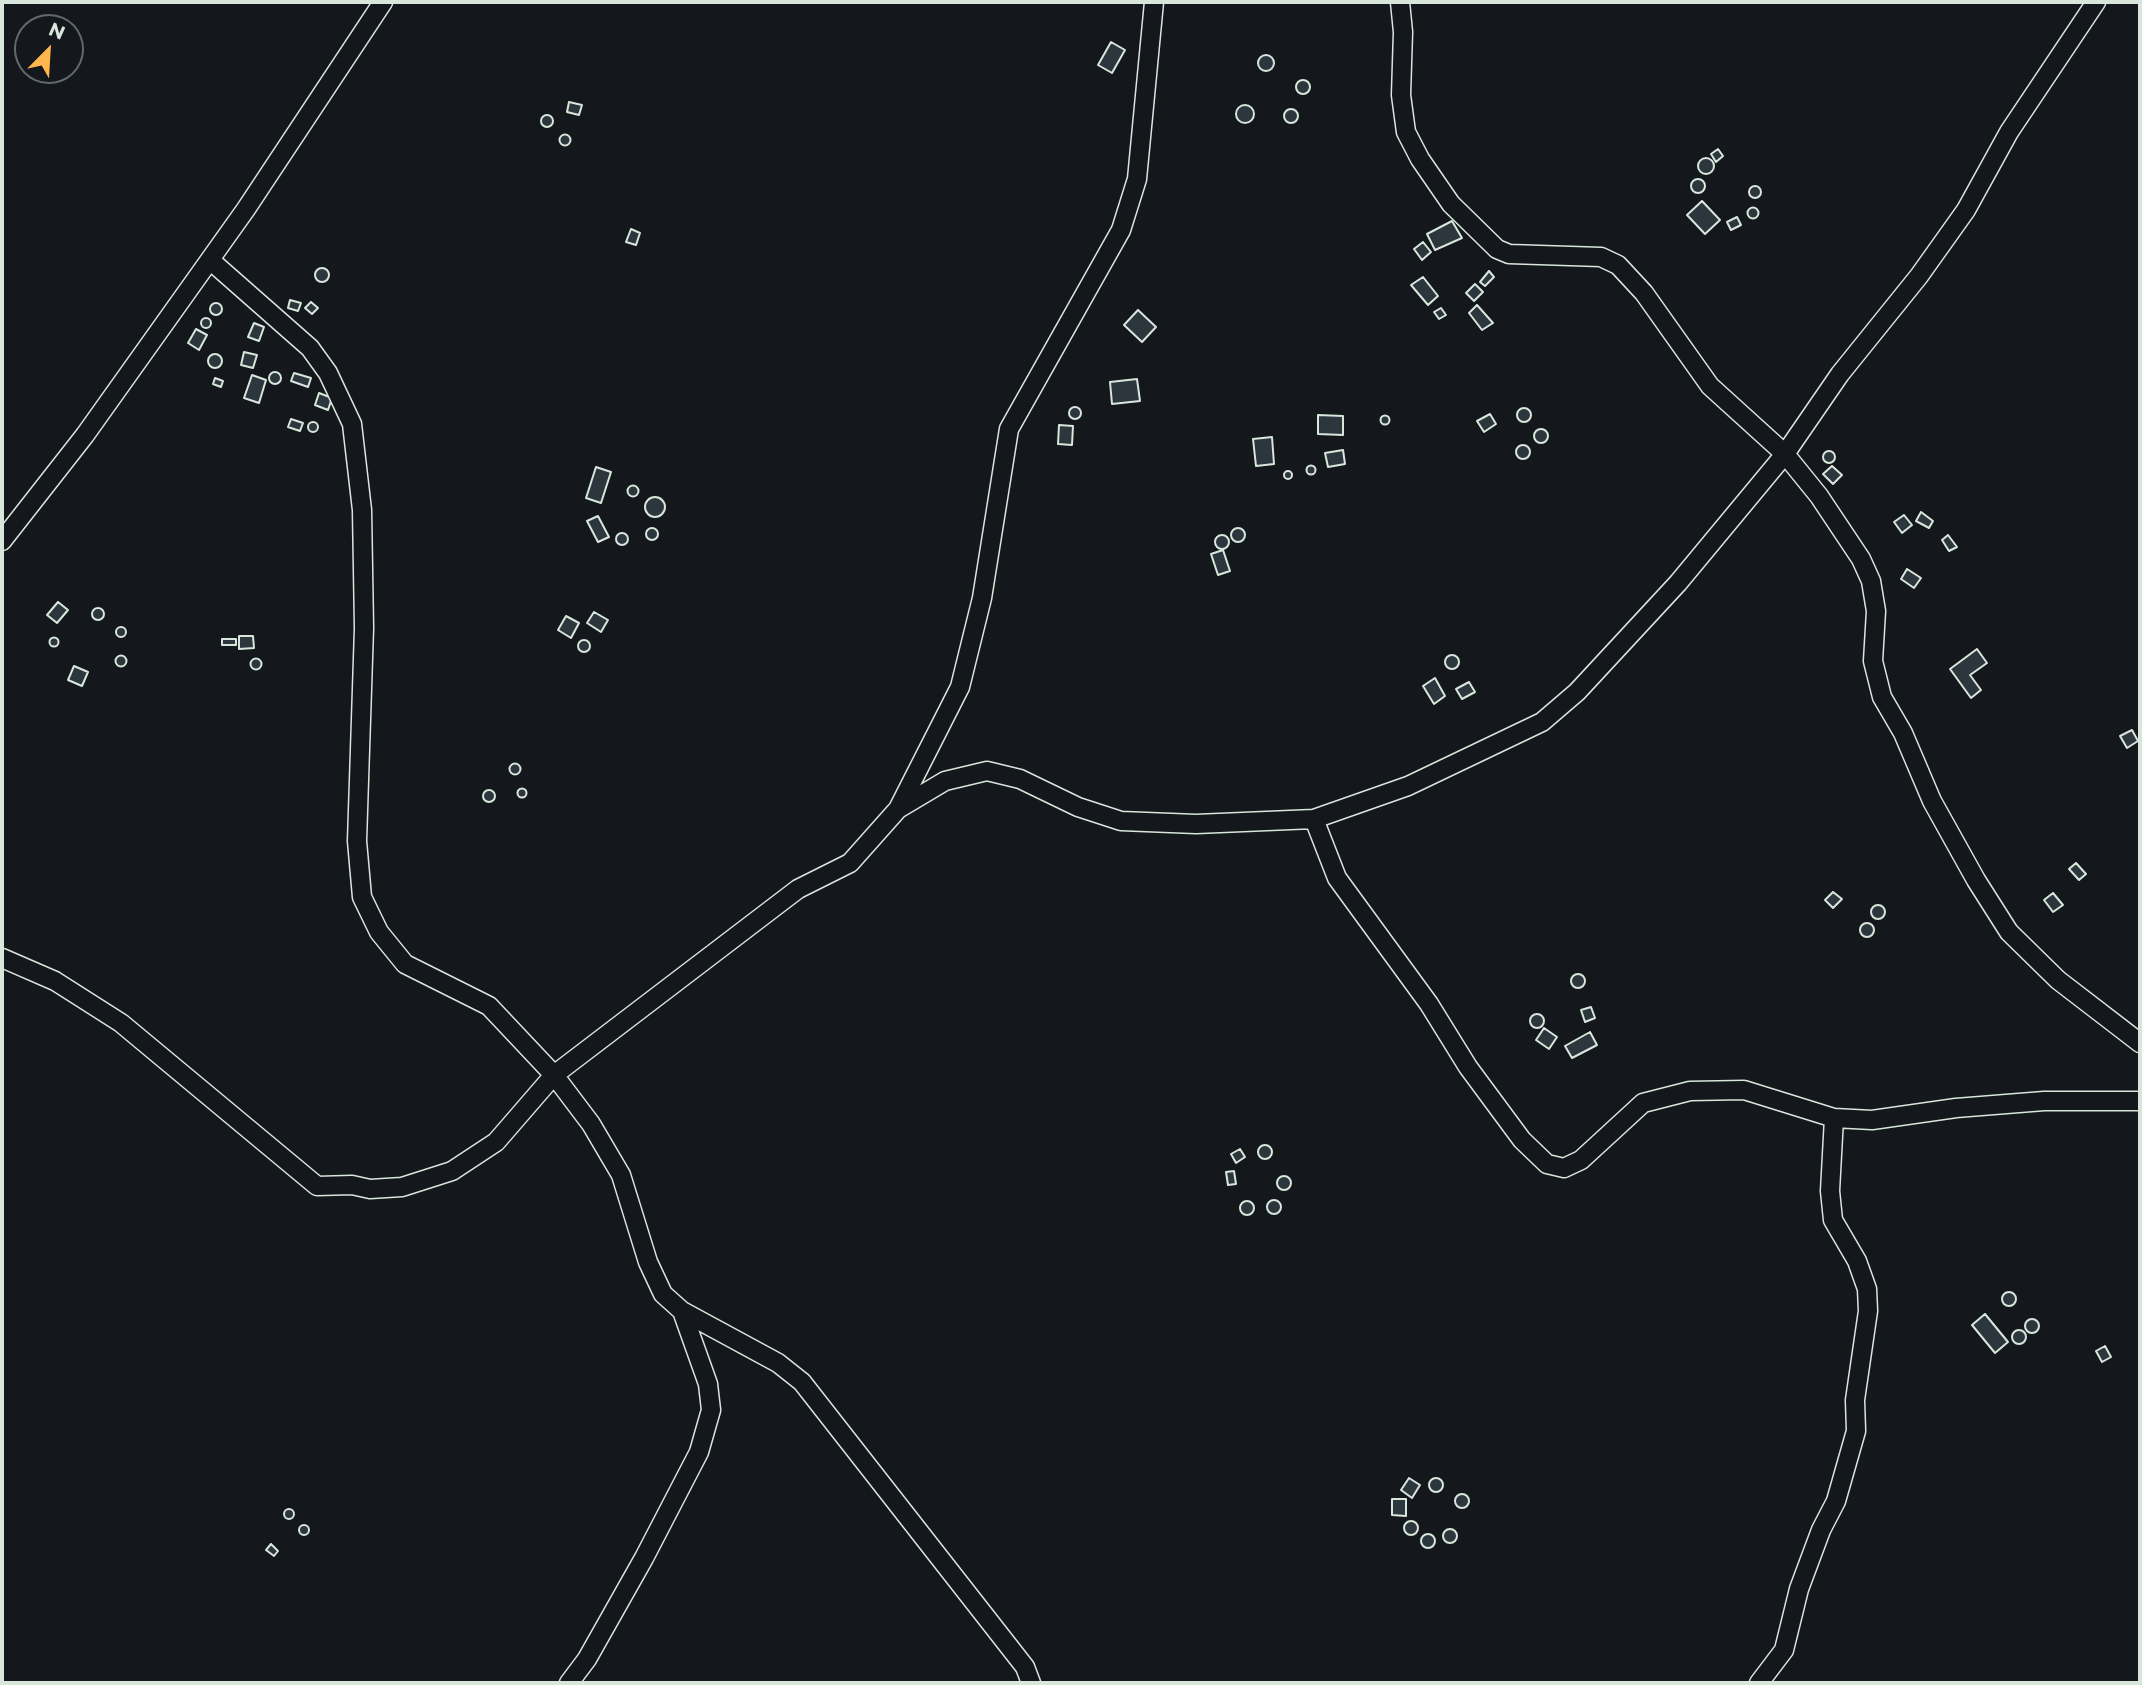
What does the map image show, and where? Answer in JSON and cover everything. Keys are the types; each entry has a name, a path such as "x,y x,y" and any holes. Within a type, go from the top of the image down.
{"street":[{"path":"2,541 85,435 210,260 383,2"},
{"path":"2,958 55,981 121,1023 291,1161 317,1186 352,1185 370,1189 402,1187 452,1171 496,1142 554,1075 798,889 850,863 898,809 960,687 982,598 1009,429 1121,230 1137,179 1154,2"},
{"path":"1400,2 1403,32 1401,95 1406,132 1420,159 1451,204 1497,249 1509,254 1601,257 1618,265 1644,293 1710,386 1785,454 1850,540 1866,570 1876,611 1873,661 1882,697 1903,733 1932,801 1976,880 2009,932 2058,980 2140,1044"},
{"path":"898,809 945,781 987,771 1020,779 1078,807 1121,821 1196,824 1314,820 1408,786 1542,722 1577,692 1669,593 1785,454 1840,374 1919,276 1966,210 2009,132 2096,2"},
{"path":"210,260 310,348 328,373 352,424 362,510 364,628 357,841 362,897 379,932 405,964 489,1006 554,1075 591,1124 621,1175 663,1294 682,1311 778,1363 802,1382 1025,1667 1031,1683"},
{"path":"1314,820 1337,878 1429,1004 1468,1067 1522,1140 1546,1164 1564,1168 1581,1160 1643,1103 1690,1091 1744,1090 1834,1118 1871,1120 1956,1108 2044,1101 2140,1101"},
{"path":"1759,1683 1784,1650 1799,1589 1821,1530 1836,1501 1856,1431 1855,1400 1868,1311 1867,1289 1857,1261 1833,1220 1830,1191 1834,1118"},
{"path":"569,1683 587,1659 638,1569 699,1452 711,1410 708,1384 682,1311"}],"building":[{"path":"1111,42 1125,50 1112,73 1098,65"},
{"path":"1266,55 1272,57 1272,69 1266,71 1260,69 1258,63 1260,57"},
{"path":"1303,80 1308,82 1308,92 1303,94 1298,92 1296,87 1298,82"},
{"path":"569,102 582,105 579,115 567,112"},
{"path":"1245,105 1251,108 1254,114 1251,120 1245,123 1239,120 1236,114 1239,108"},
{"path":"1288,109 1294,109 1298,116 1294,123 1288,123 1284,119 1284,113"},
{"path":"547,115 553,121 547,127 541,121"},
{"path":"565,135 569,136 569,144 565,145 561,144 560,140 561,136"},
{"path":"1718,149 1723,156 1716,162 1711,154"},
{"path":"1703,158 1709,158 1714,166 1712,172 1703,174 1698,169 1698,163"},
{"path":"1698,179 1703,181 1703,191 1698,193 1693,191 1691,186 1693,181"},
{"path":"1755,186 1761,192 1755,198 1749,192"},
{"path":"1702,201 1720,220 1705,234 1687,215"},
{"path":"1753,207 1759,213 1753,219 1747,213"},
{"path":"1737,217 1741,225 1731,230 1727,222"},
{"path":"1452,221 1462,238 1435,250 1427,234"},
{"path":"631,229 640,233 636,245 626,242"},
{"path":"1423,242 1431,252 1422,260 1414,249"},
{"path":"319,268 325,268 329,275 325,282 319,282 315,278 315,272"},
{"path":"1489,271 1494,277 1485,286 1480,282"},
{"path":"1423,277 1438,296 1428,305 1411,285"},
{"path":"1475,284 1483,292 1474,301 1466,293"},
{"path":"290,300 301,303 298,311 288,308"},
{"path":"311,302 318,308 312,314 305,308"},
{"path":"216,303 222,309 216,315 210,309"},
{"path":"1477,305 1493,323 1482,330 1469,313"},
{"path":"1441,308 1446,315 1439,319 1434,312"},
{"path":"1138,310 1156,327 1142,342 1124,325"},
{"path":"206,318 210,319 210,327 206,328 202,327 201,323 202,319"},
{"path":"254,323 264,327 259,341 248,337"},
{"path":"196,329 207,335 199,350 188,343"},
{"path":"244,352 257,355 253,368 241,365"},
{"path":"215,354 220,356 220,366 215,368 210,366 208,361 210,356"},
{"path":"275,372 281,378 275,384 269,378"},
{"path":"294,373 311,378 308,387 291,381"},
{"path":"252,375 266,380 259,403 244,398"},
{"path":"215,378 223,381 221,387 213,384"},
{"path":"1137,379 1140,401 1112,404 1110,382"},
{"path":"319,393 332,398 328,410 315,405"},
{"path":"1075,407 1081,413 1075,419 1069,413"},
{"path":"1521,408 1527,408 1531,415 1527,422 1521,422 1517,418 1517,412"},
{"path":"1490,414 1496,424 1484,432 1477,421"},
{"path":"1318,415 1343,416 1343,435 1318,434"},
{"path":"1385,416 1389,420 1385,424 1381,420"},
{"path":"291,419 303,423 300,431 288,427"},
{"path":"313,422 317,423 317,431 313,432 309,431 308,427 309,423"},
{"path":"1059,425 1073,426 1072,445 1058,444"},
{"path":"1538,429 1544,429 1548,436 1544,443 1538,443 1534,439 1534,433"},
{"path":"1272,437 1274,464 1256,466 1253,439"},
{"path":"1520,445 1526,445 1530,452 1526,459 1520,459 1516,455 1516,449"},
{"path":"1343,450 1345,464 1328,467 1325,453"},
{"path":"1829,451 1835,457 1829,463 1823,457"},
{"path":"1311,465 1316,470 1311,475 1306,470"},
{"path":"1832,466 1842,475 1833,484 1823,474"},
{"path":"596,467 611,472 601,503 586,498"},
{"path":"1288,471 1292,475 1288,479 1284,475"},
{"path":"633,485 639,491 633,497 627,491"},
{"path":"655,497 662,500 665,507 662,514 655,517 648,514 645,507 648,500"},
{"path":"1921,512 1933,521 1929,528 1916,521"},
{"path":"1904,515 1912,525 1902,533 1894,522"},
{"path":"598,516 609,537 598,542 587,521"},
{"path":"652,528 658,534 652,540 646,534"},
{"path":"1235,528 1241,528 1245,535 1241,542 1235,542 1231,538 1231,532"},
{"path":"622,533 628,539 622,545 616,539"},
{"path":"1219,535 1225,535 1229,542 1225,549 1219,549 1215,545 1215,539"},
{"path":"1948,535 1957,547 1949,551 1942,540"},
{"path":"1223,550 1230,571 1218,575 1211,554"},
{"path":"1907,569 1921,578 1914,588 1901,579"},
{"path":"58,602 68,610 57,623 47,615"},
{"path":"98,608 104,614 98,620 92,614"},
{"path":"594,612 608,620 601,632 587,623"},
{"path":"566,616 579,623 571,638 558,630"},
{"path":"121,627 126,632 121,637 116,632"},
{"path":"239,636 253,636 254,648 239,649"},
{"path":"54,638 58,642 54,646 50,642"},
{"path":"222,639 236,639 236,645 222,645"},
{"path":"584,640 590,646 584,652 578,646"},
{"path":"1977,649 1987,663 1970,675 1981,690 1971,698 1950,669"},
{"path":"1449,655 1455,655 1459,662 1455,669 1449,669 1445,665 1445,659"},
{"path":"121,656 125,657 125,665 121,666 117,665 116,661 117,657"},
{"path":"256,659 260,660 260,668 256,669 252,668 251,664 252,660"},
{"path":"74,666 88,672 82,686 68,680"},
{"path":"1435,678 1445,696 1434,704 1423,686"},
{"path":"1469,682 1475,692 1462,699 1456,689"},
{"path":"2132,730 2138,741 2127,748 2120,736"},
{"path":"515,764 519,765 519,773 515,774 511,773 510,769 511,765"},
{"path":"522,788 527,793 522,798 517,793"},
{"path":"489,790 495,796 489,802 483,796"},
{"path":"2076,863 2086,874 2079,880 2069,869"},
{"path":"1833,892 1842,899 1833,908 1825,900"},
{"path":"2053,893 2063,905 2053,912 2044,900"},
{"path":"1875,905 1881,905 1885,912 1881,919 1875,919 1871,915 1871,909"},
{"path":"1864,923 1870,923 1874,930 1870,937 1864,937 1860,933 1860,927"},
{"path":"1575,974 1581,974 1585,981 1581,988 1575,988 1571,984 1571,978"},
{"path":"1591,1007 1595,1018 1585,1022 1581,1010"},
{"path":"1534,1014 1540,1014 1544,1021 1540,1028 1534,1028 1530,1024 1530,1018"},
{"path":"1544,1028 1557,1037 1549,1049 1536,1040"},
{"path":"1590,1032 1597,1045 1572,1058 1565,1046"},
{"path":"1262,1145 1268,1145 1272,1152 1268,1159 1262,1159 1258,1155 1258,1149"},
{"path":"1240,1149 1245,1157 1236,1163 1231,1154"},
{"path":"1234,1171 1236,1184 1228,1185 1226,1172"},
{"path":"1281,1176 1287,1176 1291,1183 1287,1190 1281,1190 1277,1186 1277,1180"},
{"path":"1271,1200 1277,1200 1281,1207 1277,1214 1271,1214 1267,1210 1267,1204"},
{"path":"1244,1201 1250,1201 1254,1208 1250,1215 1244,1215 1240,1211 1240,1205"},
{"path":"2009,1292 2014,1294 2014,1304 2009,1306 2004,1304 2002,1299 2004,1294"},
{"path":"1985,1314 2008,1342 1995,1353 1972,1325"},
{"path":"2032,1319 2037,1321 2037,1331 2032,1333 2027,1331 2025,1326 2027,1321"},
{"path":"2019,1330 2024,1332 2024,1342 2019,1344 2014,1342 2012,1337 2014,1332"},
{"path":"2105,1346 2111,1357 2102,1362 2096,1351"},
{"path":"1409,1478 1420,1485 1412,1498 1401,1490"},
{"path":"1433,1478 1439,1478 1443,1485 1439,1492 1433,1492 1429,1488 1429,1482"},
{"path":"1459,1494 1465,1494 1469,1501 1465,1508 1459,1508 1455,1504 1455,1498"},
{"path":"1392,1499 1406,1499 1406,1516 1392,1515"},
{"path":"289,1509 293,1510 293,1518 289,1519 285,1518 284,1514 285,1510"},
{"path":"1408,1521 1414,1521 1418,1528 1414,1535 1408,1535 1404,1531 1404,1525"},
{"path":"304,1525 308,1526 308,1534 304,1535 300,1534 299,1530 300,1526"},
{"path":"1447,1529 1453,1529 1457,1536 1453,1543 1447,1543 1443,1539 1443,1533"},
{"path":"1425,1534 1431,1534 1435,1541 1431,1548 1425,1548 1421,1544 1421,1538"},
{"path":"271,1544 278,1551 274,1556 266,1550"}]}
